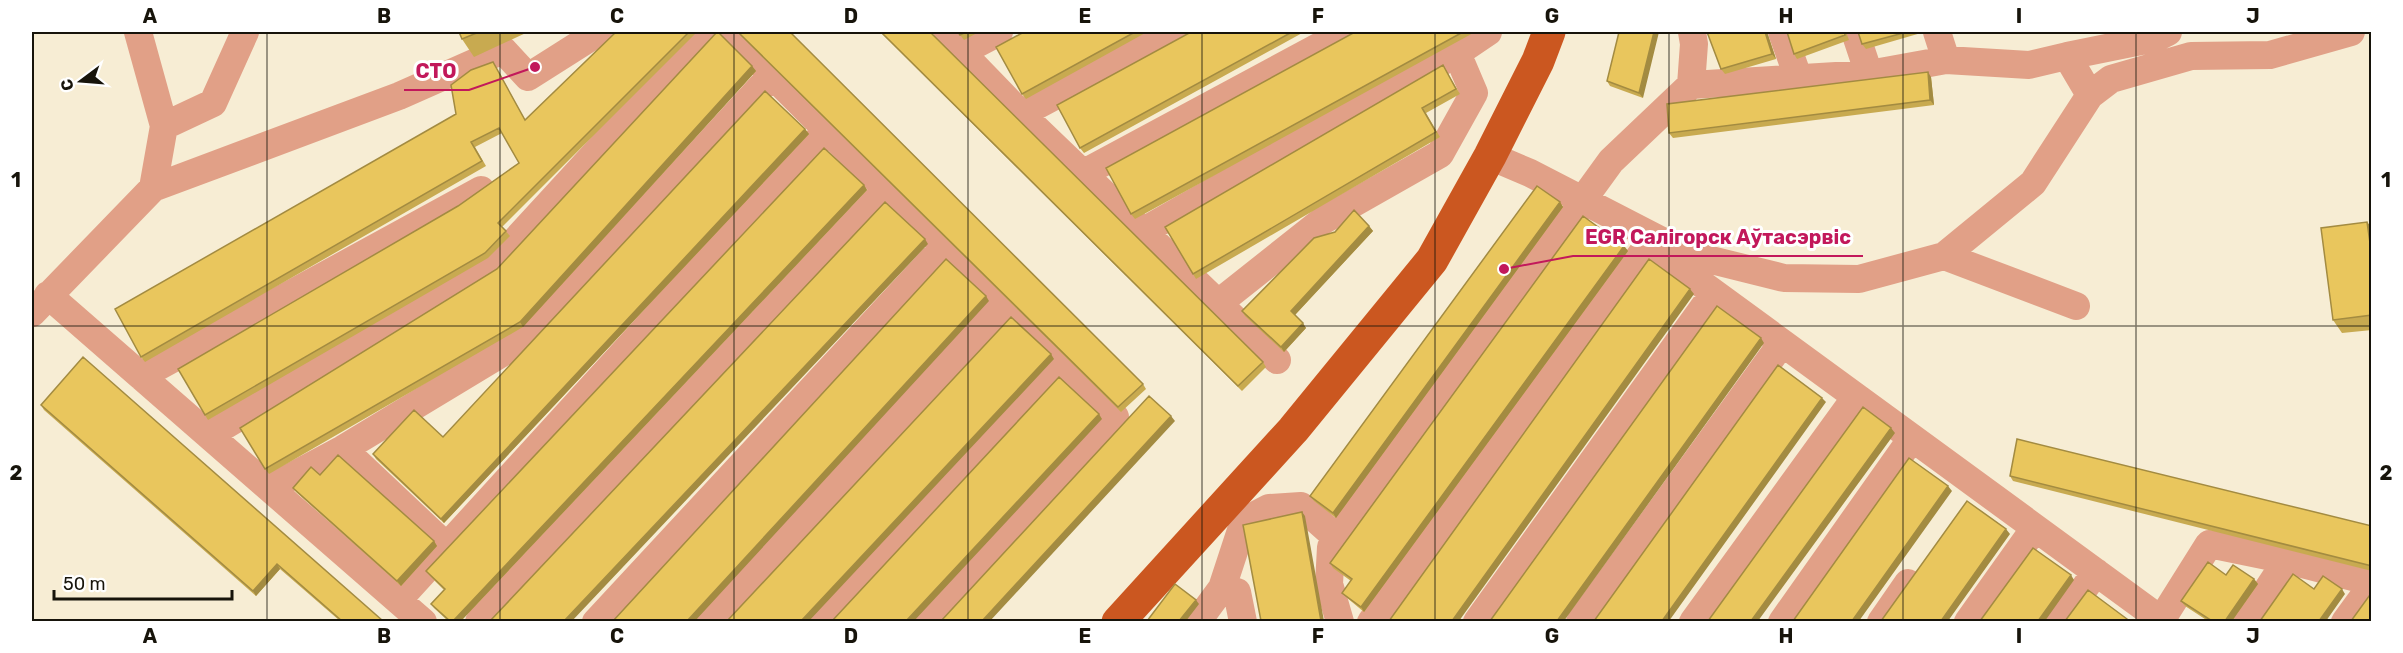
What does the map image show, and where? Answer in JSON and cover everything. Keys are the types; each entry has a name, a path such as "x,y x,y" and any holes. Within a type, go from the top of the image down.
{"main road":[{"path":"1118,621 1293,430 1432,260 1490,156 1538,61 1549,32"}],"lane":[{"path":"138,32 164,126 153,188"},
{"path":"164,126 213,103 245,32"},
{"path":"423,621 141,376 40,304 153,188 399,96 503,50 528,77 600,32"},
{"path":"209,435 491,267 706,32"},
{"path":"729,32 1114,417 928,621"},
{"path":"954,42 999,32"},
{"path":"1021,114 1175,32"},
{"path":"1083,174 1346,32"},
{"path":"1142,232 1457,53 1488,32"},
{"path":"1691,85 1695,44 1692,32"},
{"path":"1782,32 1799,80"},
{"path":"1855,32 1869,74"},
{"path":"1937,32 1946,60"},
{"path":"1340,621 1329,584 1331,548 1337,538 1611,160 1691,85 1869,74 1946,60 2029,65 2156,38 2168,32"},
{"path":"1490,156 1687,254 1784,278 1859,279 1944,256 2033,183 2090,95 2111,79 2191,56 2270,55 2351,32"},
{"path":"954,42 1021,114 1216,305 1277,360"},
{"path":"1216,305 1322,221 1440,154 1474,93 1457,53"},
{"path":"2067,56 2090,95"},
{"path":"270,488 343,449 535,333 772,75"},
{"path":"398,600 827,130"},
{"path":"479,621 887,189"},
{"path":"141,376 480,190"},
{"path":"1625,223 1648,245 1912,438 1971,496 2035,528 2162,621 2209,544 2287,560 2372,584 2345,621"},
{"path":"1371,621 1648,245"},
{"path":"596,621 944,247"},
{"path":"1944,256 2076,306"},
{"path":"1477,621 1714,293"},
{"path":"710,621 1004,305"},
{"path":"1580,621 1782,343"},
{"path":"821,621 1061,363"},
{"path":"1693,621 1856,397"},
{"path":"1782,621 1912,438"},
{"path":"343,449 446,546"},
{"path":"1197,621 1222,588 1244,521 1269,508 1301,506 1337,538"},
{"path":"1968,621 2035,528"},
{"path":"2246,621 2287,560"},
{"path":"1881,621 1922,564"},
{"path":"2060,621 2096,572"},
{"path":"1222,588 1238,592 1243,621"}],"building":[{"path":"459,32 479,32 462,39"},
{"path":"616,32 689,32 498,223 506,231 485,253 205,415 178,369 458,206 519,163 499,128 471,142 482,161 141,357 115,309 456,114 451,85 471,70 493,62 525,120"},
{"path":"717,32 752,66 520,322 265,469 240,428 497,269"},
{"path":"738,32 790,32 1143,384 1118,407"},
{"path":"881,32 930,32 1263,362 1238,386"},
{"path":"1024,32 1135,32 1022,94 996,47"},
{"path":"1191,32 1292,32 1080,148 1057,105"},
{"path":"1355,32 1463,32 1131,214 1106,168"},
{"path":"1619,32 1654,32 1639,93 1607,81"},
{"path":"1707,32 1765,32 1772,54 1721,69"},
{"path":"1787,32 1844,32 1845,35 1794,54"},
{"path":"1858,32 1907,32 1862,44"},
{"path":"1443,65 1456,89 1422,108 1436,132 1193,274 1165,227"},
{"path":"1928,72 1930,100 1669,133 1667,104"},
{"path":"765,91 805,129 441,519 373,454 414,410 443,437"},
{"path":"824,148 864,185 453,621 450,621 431,604 445,589 426,571"},
{"path":"1537,186 1560,202 1333,513 1310,496"},
{"path":"885,202 925,239 564,621 490,621"},
{"path":"1354,210 1369,226 1291,311 1303,323 1281,347 1242,311 1314,238 1335,232"},
{"path":"1583,216 1624,246 1361,607 1342,593 1352,579 1330,563"},
{"path":"2367,222 2372,257 2372,315 2333,320 2321,228"},
{"path":"946,259 986,296 687,621 613,621"},
{"path":"1649,259 1690,289 1452,621 1389,621"},
{"path":"1717,306 1761,338 1557,621 1490,621"},
{"path":"1011,317 1051,354 801,621 727,621"},
{"path":"83,357 383,621 342,621 277,564 253,591 41,405"},
{"path":"1778,365 1822,398 1662,621 1594,621"},
{"path":"1059,377 1099,414 906,621 832,621"},
{"path":"1149,396 1171,416 982,621 941,621"},
{"path":"1863,407 1891,428 1751,621 1708,621"},
{"path":"2017,439 2372,526 2372,566 2010,476"},
{"path":"338,455 434,541 397,581 293,488 311,467 320,475"},
{"path":"1909,458 1948,486 1852,621 1793,621"},
{"path":"1967,501 2006,529 1941,621 1881,621"},
{"path":"1302,512 1321,621 1261,621 1243,525"},
{"path":"2033,548 2071,575 2038,621 1980,621"},
{"path":"2208,562 2226,575 2233,565 2254,579 2225,621 2212,621 2181,601"},
{"path":"2293,574 2314,589 2323,576 2342,589 2319,621 2260,621"},
{"path":"1175,584 1196,600 1179,621 1147,621"},
{"path":"2088,590 2127,619 2125,621 2065,621"},
{"path":"2372,592 2372,621 2351,621"}],"place":[{"name":"СТО","path":"535,67"},
{"name":"EGR Салігорск Аўтасэрвіс","path":"1504,269"}]}
